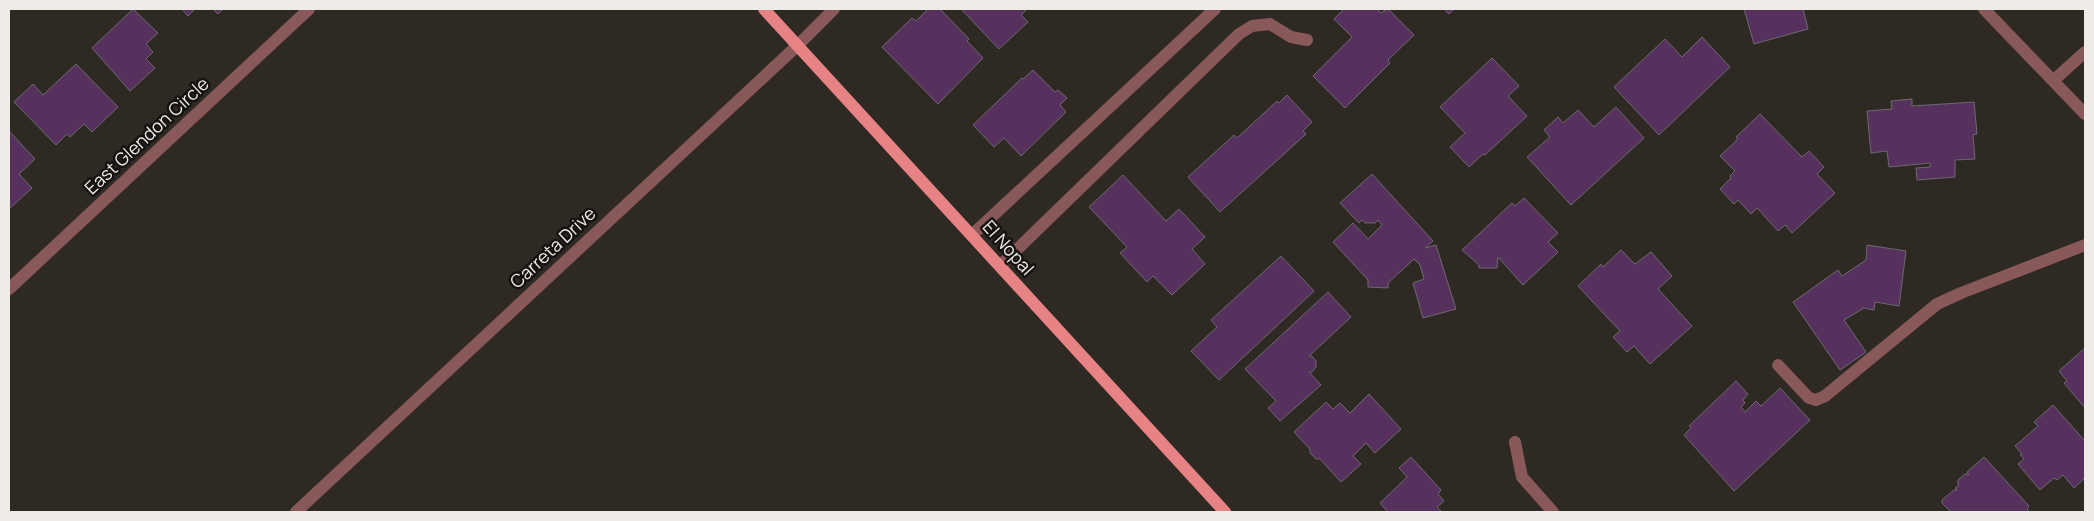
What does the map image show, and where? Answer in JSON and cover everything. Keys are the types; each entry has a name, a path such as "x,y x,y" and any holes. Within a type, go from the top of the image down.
{"main road":[{"name":"El Nopal","path":"764,9 1225,512"}],"street":[{"name":"East Glendon Circle","path":"9,289 309,9"},
{"name":"Carreta Drive","path":"296,512 798,45 834,9"},
{"path":"972,235 1215,9"},
{"path":"1984,9 2085,114"},
{"path":"1000,266 1239,34 1252,26 1270,24 1291,37 1307,40"},
{"path":"2054,80 2085,52"},
{"path":"1778,365 1809,398 1816,400 1825,396 1936,304 2085,246"},
{"path":"1515,442 1522,477 1553,512"}],"building":[{"path":"133,9 158,33 146,44 153,52 146,59 155,68 130,91 92,48"},
{"path":"182,9 195,9 188,16"},
{"path":"213,9 223,9 218,14"},
{"path":"928,9 940,9 969,39 967,41 983,58 938,104 882,47 912,18 916,21"},
{"path":"961,9 1027,9 1021,15 1028,22 999,49"},
{"path":"1344,9 1377,9 1381,13 1388,9 1414,35 1388,60 1390,63 1345,108 1313,76 1352,37 1334,19"},
{"path":"1444,9 1454,9 1449,14"},
{"path":"1744,9 1803,9 1808,29 1754,44"},
{"path":"1702,37 1730,67 1659,135 1614,87 1665,39 1682,57"},
{"path":"1492,58 1519,86 1508,96 1527,116 1485,155 1483,154 1469,167 1450,147 1465,133 1440,107"},
{"path":"76,64 118,107 92,132 84,124 70,137 67,134 56,145 14,102 33,84 43,95"},
{"path":"1033,70 1055,92 1058,90 1067,98 1060,105 1066,112 1021,156 1004,138 994,147 973,125 1022,78"},
{"path":"1287,95 1312,122 1303,131 1306,134 1220,212 1188,177 1234,135 1237,138 1277,101 1279,103"},
{"path":"1912,99 1912,106 1974,102 1977,134 1973,135 1975,159 1955,160 1955,177 1917,180 1916,168 1930,167 1930,163 1889,167 1887,151 1871,153 1867,111 1892,109 1891,101"},
{"path":"1616,107 1644,138 1571,205 1527,157 1550,137 1544,130 1558,117 1563,123 1578,110 1594,127"},
{"path":"1760,114 1802,157 1809,151 1824,167 1817,174 1835,193 1792,233 1785,225 1778,231 1757,208 1751,214 1738,200 1734,204 1720,189 1735,171 1720,156 1738,139 1736,137"},
{"path":"9,131 35,159 19,174 32,188 9,209"},
{"path":"1372,174 1433,241 1425,248 1436,245 1456,309 1423,318 1413,283 1424,279 1420,265 1414,259 1388,283 1388,288 1368,287 1368,280 1333,242 1353,223 1368,239 1382,225 1378,220 1375,223 1365,223 1362,220 1359,223 1340,203"},
{"path":"1123,175 1166,221 1179,209 1205,237 1192,249 1205,264 1172,295 1153,276 1147,282 1120,253 1127,247 1089,207"},
{"path":"1524,198 1558,233 1548,242 1558,252 1523,285 1498,257 1497,268 1479,268 1479,265 1462,250 1512,203 1515,206"},
{"path":"1867,245 1906,251 1899,306 1875,302 1874,310 1864,308 1844,320 1866,352 1840,370 1793,302 1838,270 1842,276 1866,260"},
{"path":"1621,250 1635,264 1651,252 1672,276 1658,289 1692,326 1650,364 1634,346 1627,352 1613,337 1620,331 1578,286 1601,264 1603,267"},
{"path":"1281,256 1314,291 1219,380 1191,351 1217,327 1211,320"},
{"path":"1328,292 1351,317 1309,356 1312,356 1316,361 1316,367 1312,372 1309,372 1321,385 1280,421 1268,408 1276,401 1245,369"},
{"path":"2085,348 2085,408 2064,383 2067,381 2059,371"},
{"path":"1736,381 1748,394 1743,400 1745,403 1741,407 1745,412 1756,401 1761,406 1780,388 1810,420 1734,491 1684,435 1691,428 1689,426"},
{"path":"1369,394 1401,429 1375,453 1366,443 1353,456 1361,464 1341,482 1320,459 1316,459 1310,453 1310,449 1294,432 1326,402 1333,409 1340,403 1350,413"},
{"path":"2053,405 2085,441 2085,478 2074,488 2063,475 2057,480 2054,478 2040,490 2018,464 2024,459 2015,446 2038,426 2034,422"},
{"path":"1411,457 1441,490 1438,494 1444,501 1437,507 1442,512 1386,512 1380,503 1407,477 1399,468"},
{"path":"1984,457 2029,506 2027,509 2030,512 1951,512 1942,503 1942,500 1954,490 1957,490 1955,488 1958,486 1958,480 1965,474 1969,475 1967,472"}]}
